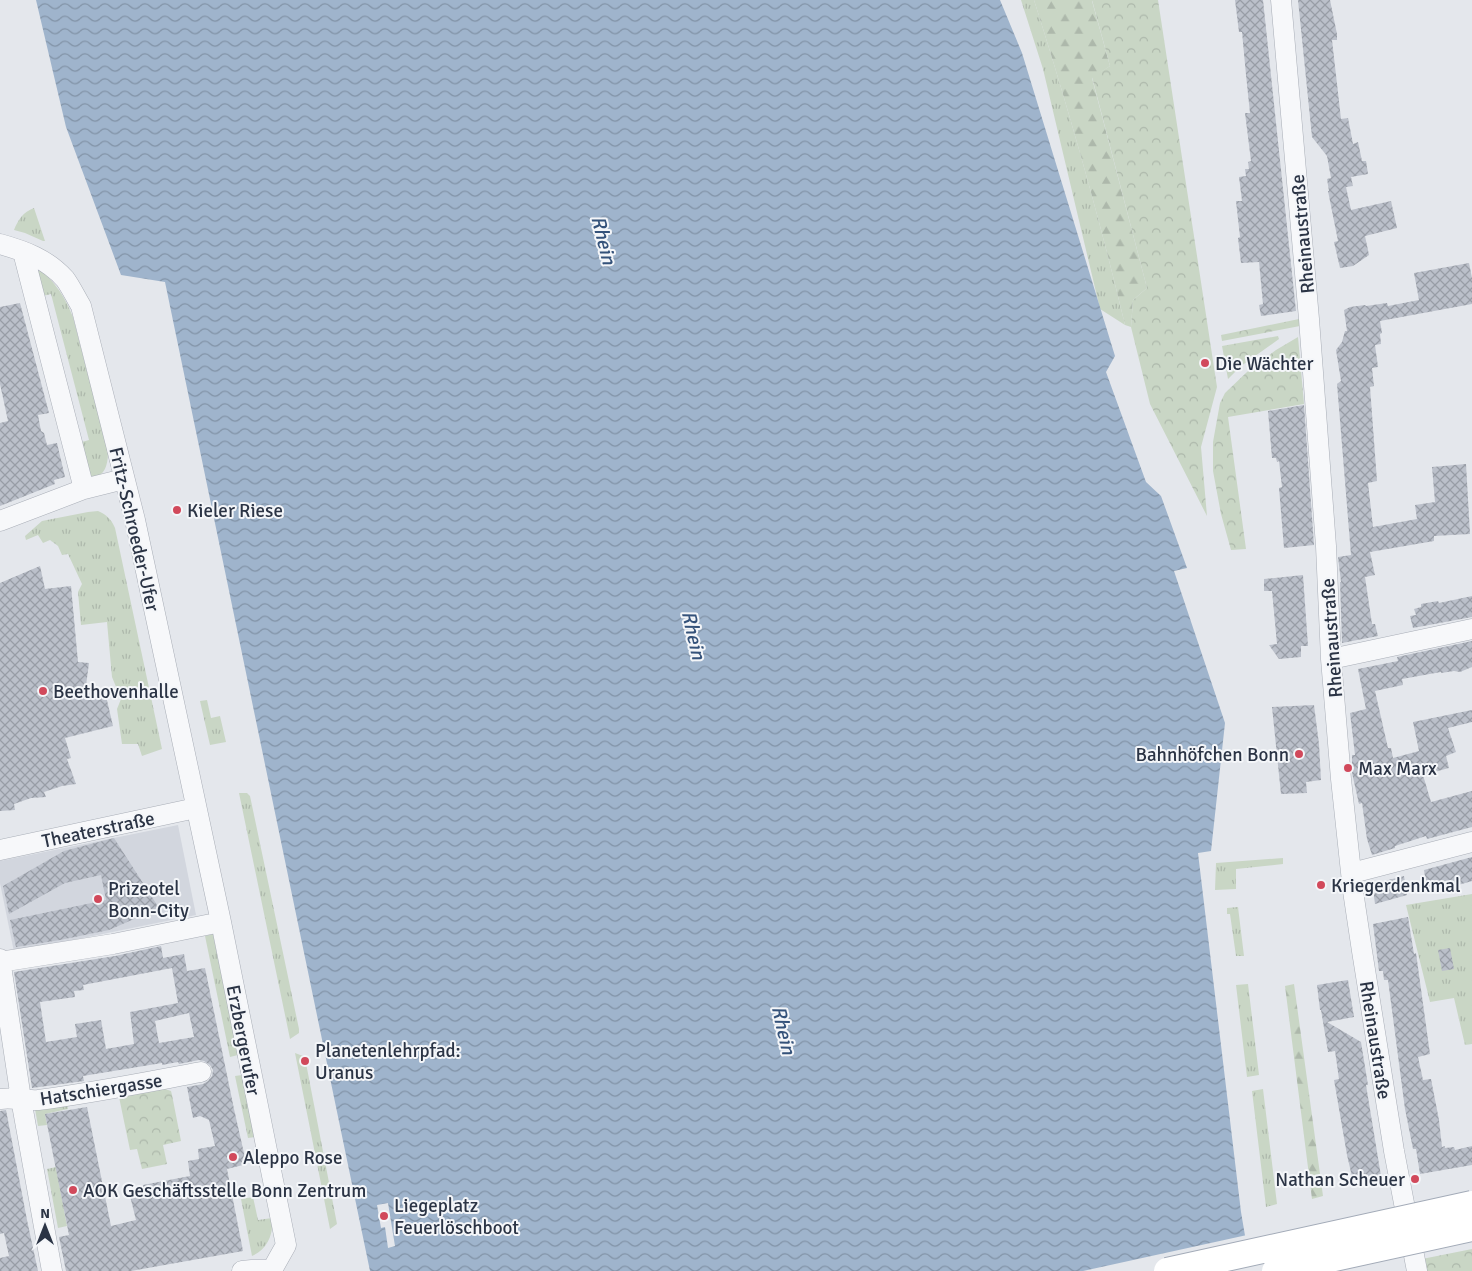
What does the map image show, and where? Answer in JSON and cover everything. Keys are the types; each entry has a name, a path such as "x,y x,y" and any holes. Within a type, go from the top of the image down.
{"main road":[{"path":"1167,1271 1472,1204"},
{"path":"1275,1271 1472,1228"}],"street":[{"name":"Rheinaustraße","path":"1281,0 1309,319 1325,536 1331,659 1341,779 1362,951 1393,1142 1417,1271"},
{"path":"0,244 23,252 84,489"},
{"name":"Fritz-Schroeder-Ufer","path":"23,252 47,262 66,280 81,306 137,529 196,808"},
{"path":"0,521 84,489 124,479"},
{"path":"1331,659 1472,629"},
{"name":"Theaterstraße","path":"0,850 196,808"},
{"name":"Erzbergerufer","path":"196,808 286,1245 272,1271"},
{"path":"1352,873 1472,842"},
{"path":"52,1271 21,1098 0,960 113,944 221,922"},
{"name":"Hatschiergasse","path":"0,1099 21,1098 35,1100 201,1072"},
{"path":"242,1271 272,1271"}],"shaded area":[{"name":"Prizeotel Bonn-City","path":"178,825 196,915 14,952 0,883 0,861"}],"green space":[{"path":"1021,0 1034,0 1105,243 1125,325 1100,309 1043,69"},
{"path":"1034,0 1094,0 1092,1 1110,66 1092,78 1147,288 1133,300 1131,327 1125,325 1105,243"},
{"path":"1092,0 1158,0 1217,387 1201,447 1207,516 1150,404 1131,327 1133,300 1147,288 1092,77 1110,66"},
{"path":"34,208 45,241 14,230 21,217"},
{"path":"35,264 57,288 66,301 73,317 108,452 105,470 99,475 90,476 78,443 89,440 51,294 39,297"},
{"path":"1299,319 1300,326 1222,341 1221,335"},
{"path":"1278,336 1279,339 1241,366 1228,379 1222,346"},
{"path":"1298,337 1304,404 1228,417 1246,549 1231,550 1221,514 1213,471 1213,442 1220,403 1225,393 1247,372 1276,350"},
{"path":"98,511 112,522 115,528 162,749 142,756 138,744 122,744 117,709 121,699 112,677 107,622 81,625 78,592 82,584 68,554 62,555 58,546 50,540 43,543 38,535 26,540 25,536 42,521"},
{"path":"207,700 211,718 220,716 226,742 210,745 200,701"},
{"path":"239,793 247,793 250,796 299,1029 299,1033 290,1039"},
{"path":"1283,858 1283,864 1236,869 1236,889 1215,890 1216,863"},
{"path":"1472,894 1472,1044 1465,1045 1454,998 1430,1002 1406,905"},
{"path":"1238,907 1244,956 1236,956 1230,914 1227,914 1227,908"},
{"path":"213,934 238,1055 230,1057 205,936"},
{"path":"1248,984 1259,1075 1247,1077 1236,985"},
{"path":"1294,984 1323,1196 1312,1199 1285,986"},
{"path":"295,1053 305,1058 337,1224 330,1229"},
{"path":"242,1075 255,1137 248,1138 235,1076"},
{"path":"165,1089 171,1091 181,1141 163,1145 167,1164 142,1169 137,1149 130,1150 119,1097"},
{"path":"1263,1089 1277,1204 1266,1207 1252,1091"},
{"path":"67,1102 68,1109 45,1114 47,1125 38,1126 35,1109"},
{"path":"56,1167 67,1226 58,1228 47,1169"},
{"path":"253,1197 258,1220 272,1218 272,1230 262,1250 252,1256 241,1199"},
{"path":"1472,1249 1472,1271 1424,1271 1422,1259"}],"water":[{"name":"Rhein","path":"36,0 1000,0 1022,53 1115,356 1106,372 1146,482 1161,496 1187,568 1174,571 1225,723 1211,851 1198,853 1241,1212 1251,1271 370,1271 165,282 121,275 66,127"}],"pier":[{"name":"Liegeplatz Feuerlöschboot","path":"388,1203 395,1246 388,1248 385,1227 381,1228 377,1205"},
{"path":"1247,1235 1254,1271 1083,1271"}],"building":[{"path":"1235,0 1263,0 1296,311 1261,316 1259,305 1263,304 1259,262 1241,263 1238,238 1240,237 1236,201 1242,201 1239,177 1246,176 1245,169 1249,169 1248,162 1251,161 1245,113 1250,113 1242,32 1239,32"},
{"path":"1298,0 1330,0 1337,34 1337,40 1332,40 1341,119 1348,118 1353,144 1358,142 1362,161 1366,161 1368,174 1351,177 1353,186 1346,187 1351,210 1391,201 1397,228 1365,236 1369,255 1353,266 1340,268 1334,242 1338,241 1328,191 1327,179 1331,178 1327,156 1312,137"},
{"path":"1469,263 1472,278 1472,304 1380,321 1381,344 1375,345 1378,367 1372,368 1374,386 1370,387 1377,481 1368,483 1373,527 1417,519 1415,505 1435,502 1432,467 1466,464 1470,534 1434,536 1434,541 1370,552 1375,575 1365,577 1372,624 1375,624 1378,636 1342,643 1341,582 1338,557 1351,555 1337,384 1341,381 1336,350 1342,342 1345,331 1347,331 1344,310 1350,307 1365,305 1387,303 1388,306 1419,300 1414,273"},
{"path":"20,303 49,413 38,415 41,431 44,433 47,445 57,443 65,477 54,480 55,484 0,506 0,423 8,421 0,384 0,307"},
{"path":"1304,405 1314,545 1284,548 1279,488 1282,487 1279,461 1277,462 1276,458 1272,458 1268,411"},
{"name":"Beethovenhalle","path":"40,566 45,589 71,586 78,662 89,663 85,693 106,696 113,726 65,738 71,758 67,759 76,784 44,792 46,797 31,798 14,804 15,810 0,811 0,583"},
{"path":"1303,575 1308,646 1301,646 1301,657 1279,659 1269,645 1277,644 1272,591 1264,591 1264,579"},
{"path":"1472,596 1472,617 1413,628 1410,616 1416,615 1414,609 1421,607 1421,604 1438,601 1439,603"},
{"path":"1472,641 1472,667 1460,672 1441,672 1402,679 1403,685 1375,691 1388,748 1391,748 1393,758 1419,751 1413,722 1472,710 1472,722 1448,728 1456,752 1446,756 1449,768 1423,775 1431,802 1472,791 1472,827 1427,839 1426,836 1372,855 1367,839 1362,803 1359,804 1352,773 1352,755 1355,755 1350,713 1366,709 1358,669 1398,661 1397,657"},
{"name":"Bahnhöfchen Bonn","path":"1314,705 1321,780 1306,782 1307,793 1281,794 1272,707"},
{"path":"114,838 159,908 109,930 16,947 10,920 106,900 101,875 65,883 9,914 3,886 64,851"},
{"path":"1472,857 1472,881 1431,893 1430,889 1427,890 1424,870"},
{"path":"1404,876 1407,895 1375,904 1373,889 1377,883"},
{"path":"1408,917 1414,954 1416,953 1430,1054 1418,1057 1423,1080 1431,1079 1442,1147 1454,1147 1455,1150 1472,1146 1472,1165 1420,1174 1416,1149 1413,1149 1405,1109 1388,980 1384,980 1383,971 1379,971 1373,924"},
{"path":"161,946 163,958 184,954 187,971 205,968 246,1162 243,1165 227,1169 243,1251 131,1271 66,1271 59,1237 69,1235 45,1114 87,1107 111,1226 136,1220 129,1192 143,1188 143,1185 190,1176 188,1161 199,1159 198,1149 215,1146 209,1120 200,1116 193,1118 187,1087 203,1084 212,1076 213,1070 204,1061 162,1065 162,1063 83,1076 84,1081 32,1088 14,972 115,956","holes":["172,968 178,1003 130,1012 134,1044 106,1049 101,1020 75,1024 77,1037 46,1042 40,1002 75,997 74,991 84,990 83,985","189,1013 194,1037 159,1043 155,1021"]},
{"path":"1450,948 1454,969 1442,971 1438,950"},
{"path":"1348,980 1354,1017 1327,1022 1361,1042 1381,1176 1353,1181 1334,1080 1339,1079 1335,1051 1328,1052 1317,985"},
{"path":"6,1110 38,1271 0,1271 0,1258 9,1256 4,1233 0,1234 0,1111"}],"tram line":[{"path":"1207,1271 1472,1213"}],"place":[{"name":"Die Wächter","path":"1205,363"},
{"name":"Kieler Riese","path":"177,510"},
{"name":"Beethovenhalle","path":"43,691"},
{"name":"Bahnhöfchen Bonn","path":"1299,754"},
{"name":"Max Marx","path":"1348,768"},
{"name":"Kriegerdenkmal","path":"1321,885"},
{"name":"Prizeotel Bonn-City","path":"98,899"},
{"name":"Planetenlehrpfad: Uranus","path":"305,1061"},
{"name":"Aleppo Rose","path":"233,1157"},
{"name":"Nathan Scheuer","path":"1415,1179"},
{"name":"AOK Geschäftsstelle Bonn Zentrum","path":"73,1190"},
{"name":"Liegeplatz Feuerlöschboot","path":"384,1216"}]}
